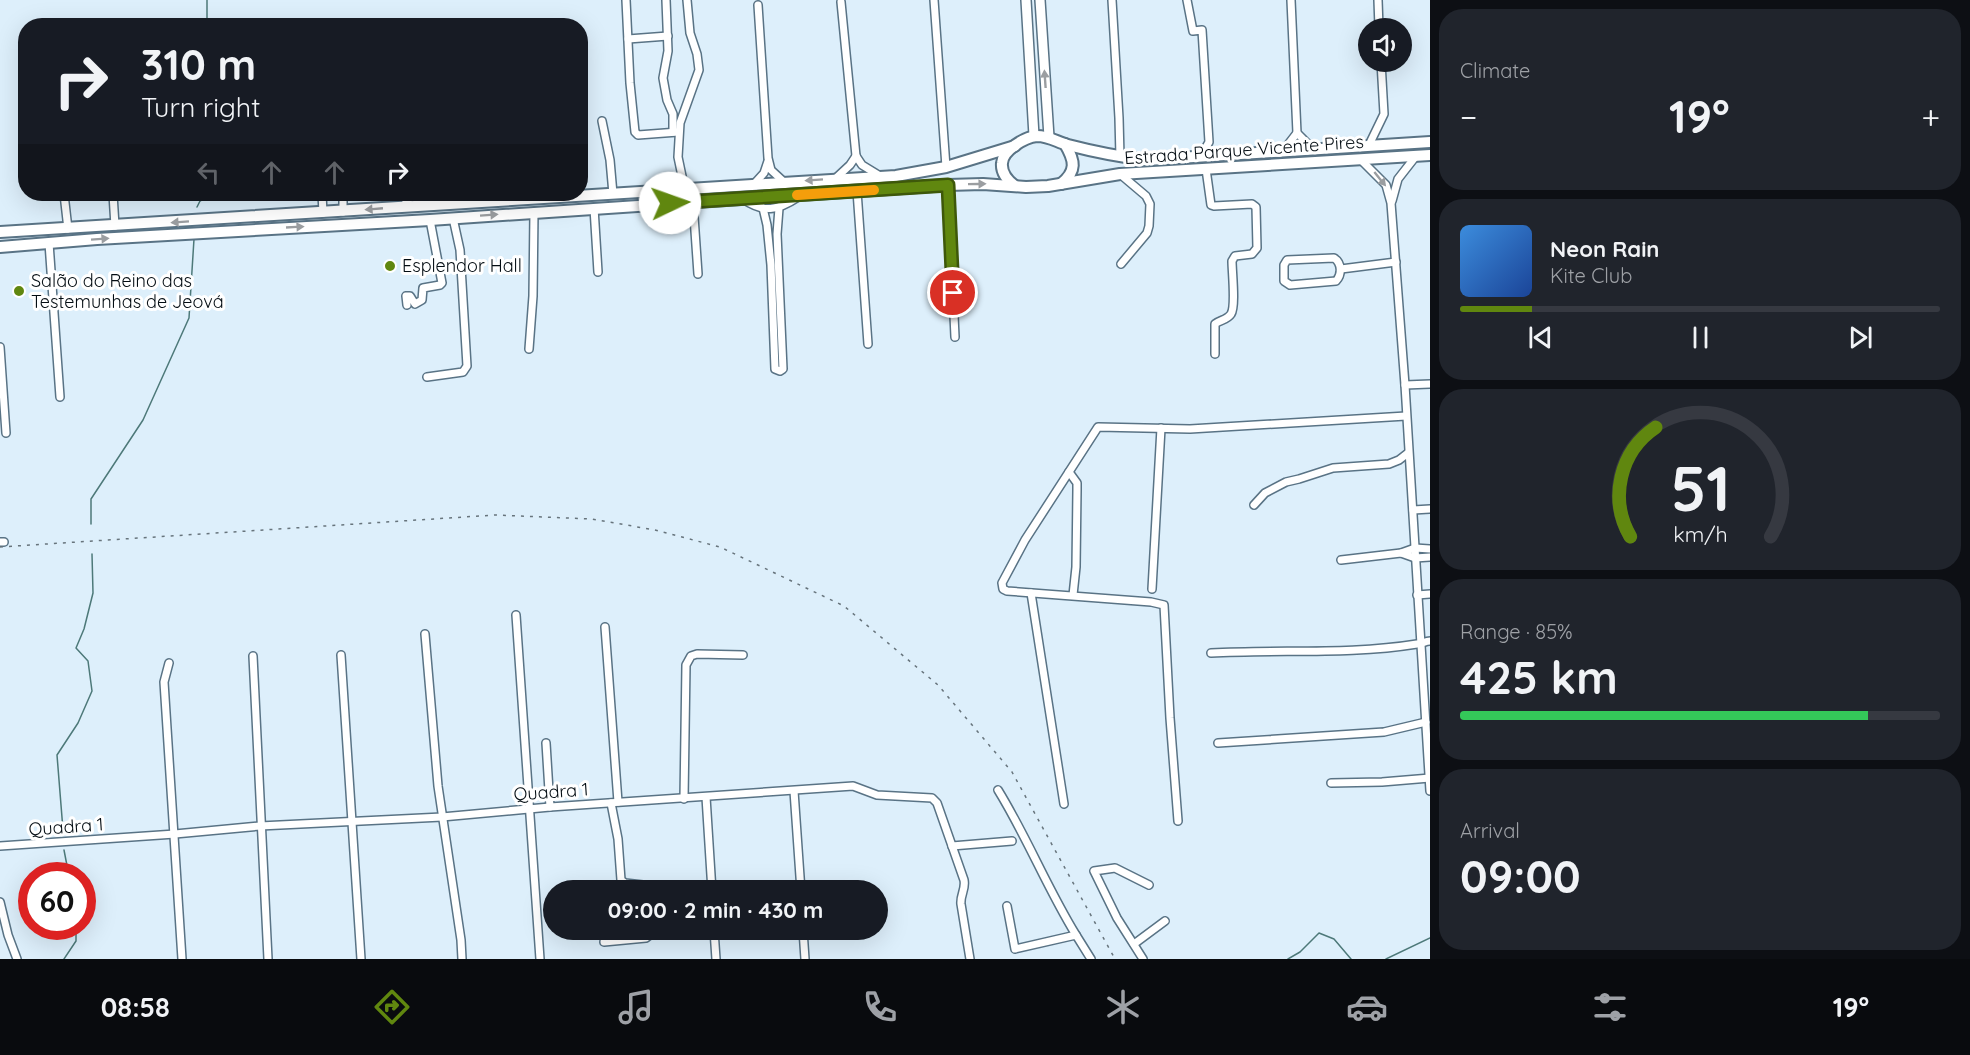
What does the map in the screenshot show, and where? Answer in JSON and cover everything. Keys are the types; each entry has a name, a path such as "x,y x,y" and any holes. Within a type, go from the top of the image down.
{"main road":[{"path":"0,247 948,185 1015,186 1061,185 1073,171 1072,158 1065,144 1049,137 1034,136 1007,152 1002,160 1002,167 1007,180 1015,186"},
{"name":"Estrada Parque Vicente Pires","path":"1065,144 1120,157 1147,160 1430,142"},
{"path":"588,196 915,173 946,167 1015,146"},
{"name":"Estrada Parque Vicente Pires","path":"1061,185 1120,174 1430,155"},
{"path":"594,208 600,195"},
{"path":"0,232 507,201"},
{"path":"588,201 594,208"},
{"path":"69,242 71,233 85,228"},
{"path":"30,244 50,238 51,230"}],"street":[{"path":"626,0 635,132 638,135 676,132"},
{"path":"666,0 668,59 663,70 663,78 667,100 673,114 681,174 685,185 691,188"},
{"path":"676,132 699,70 697,54 690,33 687,0"},
{"path":"934,0 946,167"},
{"path":"1026,0 1034,136"},
{"path":"1040,0 1049,137"},
{"path":"1112,0 1120,157"},
{"path":"1187,0 1193,31 1202,30 1209,142 1202,156"},
{"path":"1283,151 1297,133 1291,0"},
{"path":"1378,0 1379,18"},
{"path":"841,2 856,156 862,165 880,176"},
{"path":"758,5 768,158 771,170 784,182"},
{"path":"628,39 668,36"},
{"path":"1370,145 1384,114 1382,72"},
{"path":"602,121 610,160 613,194"},
{"path":"1297,133 1312,148"},
{"path":"1209,142 1221,154"},
{"path":"836,178 856,156"},
{"path":"1391,203 1398,179 1416,156"},
{"path":"754,184 765,173 768,158"},
{"path":"1360,159 1386,185 1391,203 1405,385 1430,791"},
{"path":"1206,169 1211,204 1214,206 1252,204 1256,207 1257,248 1252,254 1235,255 1232,261 1233,311 1227,318 1215,324 1215,354"},
{"path":"671,190 678,183 681,174"},
{"path":"1120,174 1146,195 1150,204 1147,233 1121,264"},
{"path":"948,185 955,337"},
{"path":"857,191 868,344"},
{"path":"743,199 762,208 779,208 801,194"},
{"path":"65,201 68,229"},
{"path":"113,201 115,226"},
{"path":"322,201 323,213"},
{"path":"343,201 343,212"},
{"path":"402,207 408,201"},
{"path":"424,201 430,206"},
{"path":"693,202 698,274"},
{"path":"594,208 598,272"},
{"path":"762,208 774,264 783,369 780,371 775,369 777,308"},
{"path":"774,264 779,208"},
{"path":"529,349 533,296 534,212"},
{"path":"427,377 458,374 463,372 467,366 460,250 453,218"},
{"path":"407,305 406,296 410,296 415,304 422,300 422,288 442,283 429,220"},
{"path":"768,235 777,234"},
{"path":"49,243 60,397"},
{"path":"1334,258 1339,262 1341,269 1339,279 1332,283 1290,285 1284,281 1284,262 1291,259 1334,258"},
{"path":"1341,269 1396,262"},
{"path":"0,347 6,433"},
{"path":"1405,385 1430,384"},
{"path":"1178,820 1164,605 1073,595 1007,591 1003,589 1002,583 1025,540 1098,427 1195,429 1406,416"},
{"path":"1152,589 1161,428"},
{"path":"1254,506 1265,493 1286,482 1333,468 1389,464 1408,453"},
{"path":"1069,472 1077,483 1076,567 1073,595"},
{"path":"1413,510 1430,509"},
{"path":"1341,560 1401,553 1415,548 1430,549"},
{"path":"1401,553 1415,558 1430,557"},
{"path":"1031,593 1064,804"},
{"path":"1417,595 1430,594"},
{"path":"516,615 540,959"},
{"path":"605,627 621,880"},
{"path":"425,634 442,817 462,959"},
{"path":"1211,653 1257,650 1334,651 1421,644 1430,640"},
{"path":"684,799 686,665 691,656 697,654 743,655"},
{"path":"341,655 361,959"},
{"path":"253,656 268,959"},
{"path":"169,663 164,682 182,959"},
{"path":"1218,743 1384,732 1427,726"},
{"path":"546,743 550,807"},
{"path":"1331,783 1430,778"},
{"name":"Quadra 1","path":"0,846 260,826 442,817 550,807 853,786 877,795 932,798 937,802 965,885 961,904 970,959"},
{"path":"998,790 1018,822 1051,890 1091,959"},
{"path":"794,791 800,880"},
{"path":"706,797 711,880"},
{"path":"952,846 1012,841"},
{"path":"1143,959 1117,918 1094,871 1115,868 1149,885"},
{"path":"0,902 16,959"},
{"path":"1007,906 1015,949 1076,935"},
{"path":"1134,944 1165,921"},
{"path":"604,942 625,940"},
{"path":"715,940 716,959"},
{"path":"804,940 806,959"}],"waterway":[{"path":"207,0 207,18"},
{"path":"197,207 200,201"},
{"path":"91,524 91,499 143,420 189,318 194,239"},
{"path":"63,830 57,755 78,723 92,691 88,661 76,648 84,629 93,593 92,554"},
{"path":"64,850 66,862"},
{"path":"1288,959 1300,952 1319,933 1334,939 1351,959"},
{"path":"1386,959 1430,938"},
{"path":"64,959 76,940"}],"railway":[{"path":"0,547 495,515 592,519 655,530 720,547 844,606 938,685 1012,772 1115,959"}],"slow traffic":[{"path":"797,195 874,190"}],"place":[{"name":"Esplendor Hall","path":"390,266"},
{"name":"Salão do Reino das Testemunhas de Jeová","path":"19,291"}],"route":[{"path":"670,203 948,185 953,293"}]}
